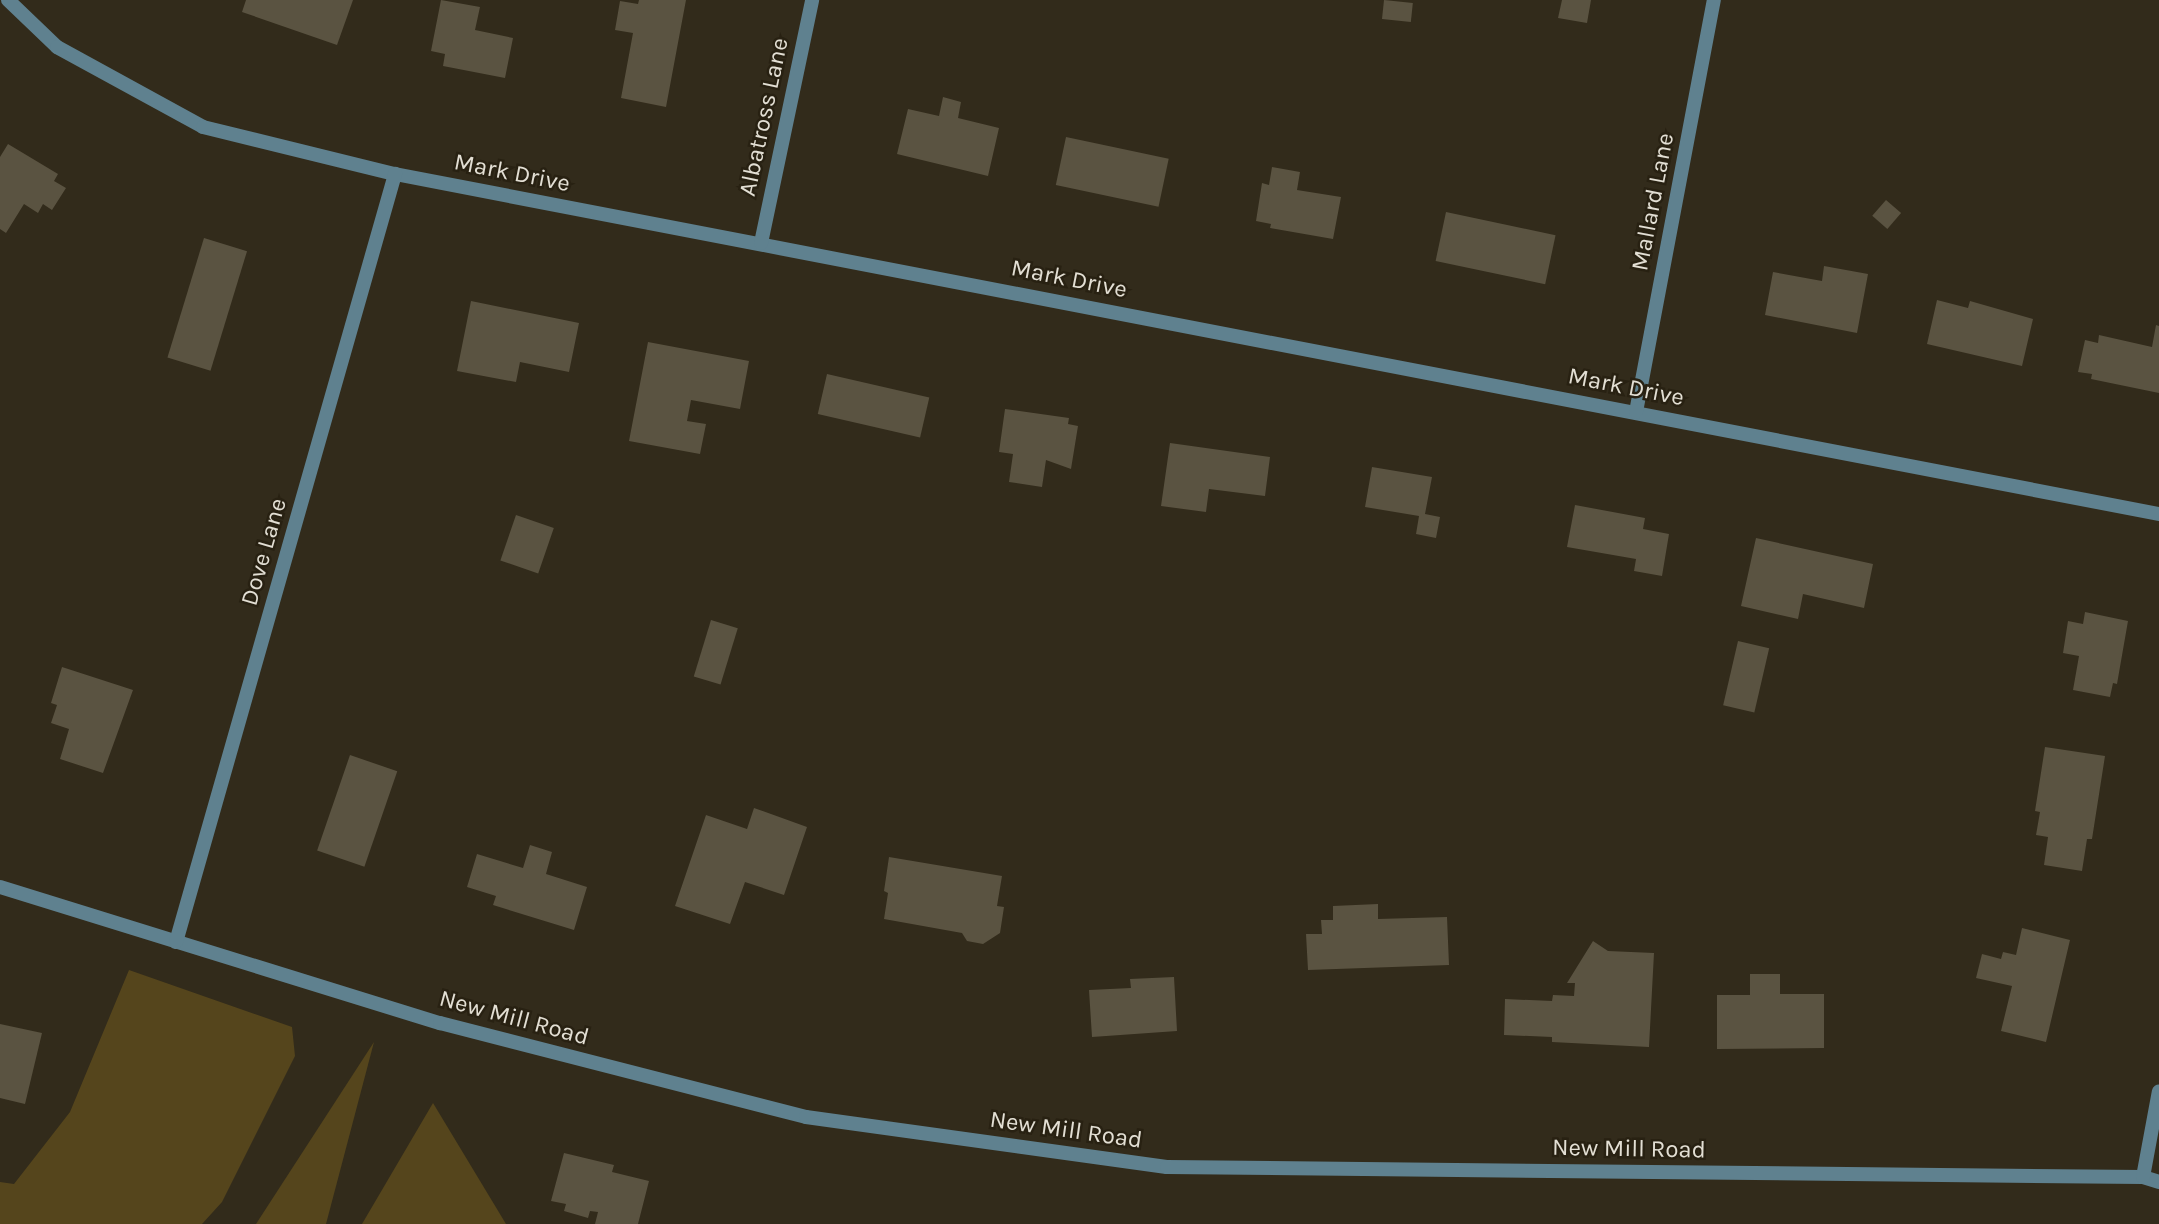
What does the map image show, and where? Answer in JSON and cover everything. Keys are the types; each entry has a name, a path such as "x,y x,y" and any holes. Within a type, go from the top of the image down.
{"street":[{"name":"Mark Drive","path":"8,0 57,47 203,127 395,174 2159,514"},
{"name":"Albatross Lane","path":"761,243 812,0"},
{"name":"Mallard Lane","path":"1636,412 1714,0"},
{"name":"Dove Lane","path":"176,942 395,174"},
{"name":"New Mill Road","path":"0,887 440,1023 806,1117 1167,1167 2143,1177 2159,1182"},
{"path":"2143,1177 2159,1091"}],"shaded area":[{"path":"129,970 292,1027 295,1056 222,1202 202,1224 0,1224 0,1182 14,1184 70,1112"},
{"path":"374,1042 326,1224 256,1224"},
{"path":"433,1103 506,1224 362,1224"}],"building":[{"path":"246,0 353,0 337,45 242,12"},
{"path":"441,0 480,7 475,30 513,38 505,78 443,66 445,54 431,51"},
{"path":"639,0 686,0 666,107 621,98 633,33 615,30 620,1 638,4"},
{"path":"1384,0 1413,3 1411,22 1382,19"},
{"path":"1562,0 1591,0 1587,23 1558,18"},
{"path":"943,97 961,102 958,118 999,128 988,176 897,154 908,109 939,116"},
{"path":"1066,137 1169,159 1159,207 1056,185"},
{"path":"8,144 58,174 54,181 66,188 52,210 43,204 38,213 24,204 6,233 0,229 0,157"},
{"path":"1272,167 1300,172 1297,190 1341,197 1333,239 1270,228 1271,224 1256,221 1262,183 1269,185"},
{"path":"1886,200 1901,213 1887,229 1872,216"},
{"path":"1446,212 1556,235 1545,284 1436,261"},
{"path":"204,238 247,251 210,371 167,358"},
{"path":"1824,266 1868,274 1857,333 1765,315 1773,272 1822,281"},
{"path":"1937,300 1968,308 1970,301 2033,319 2022,366 1927,344"},
{"path":"471,301 579,323 569,372 520,362 516,382 457,371"},
{"path":"2156,325 2159,326 2159,393 2091,379 2092,374 2078,372 2085,340 2098,343 2099,335 2152,347"},
{"path":"648,342 749,361 740,409 691,400 687,421 706,424 700,454 629,441"},
{"path":"827,374 929,398 920,438 818,414"},
{"path":"1005,409 1069,418 1068,424 1078,426 1071,469 1046,460 1042,487 1009,482 1013,454 999,452"},
{"path":"1170,443 1270,457 1265,496 1209,489 1206,512 1161,506"},
{"path":"1372,467 1432,477 1425,514 1440,517 1436,538 1416,534 1419,516 1365,507"},
{"path":"1575,505 1645,518 1643,529 1669,534 1662,576 1634,571 1636,559 1567,547"},
{"path":"516,515 554,528 538,573 500,560"},
{"path":"1756,538 1873,564 1864,608 1803,594 1798,619 1741,606"},
{"path":"2085,612 2128,621 2117,684 2113,683 2110,697 2073,690 2079,656 2063,653 2068,621 2083,624"},
{"path":"711,620 738,628 721,685 694,676"},
{"path":"1738,641 1769,648 1754,713 1723,705"},
{"path":"62,667 133,690 103,773 60,759 69,729 51,723 57,705 51,703"},
{"path":"2045,747 2105,756 2092,839 2087,839 2082,871 2044,865 2048,837 2036,835 2040,812 2035,811"},
{"path":"350,755 397,771 364,867 317,850"},
{"path":"754,808 807,827 784,895 745,882 730,924 675,906 706,815 747,829"},
{"path":"530,845 552,852 546,874 587,887 574,930 493,905 496,896 467,887 477,854 523,868"},
{"path":"889,857 1002,876 997,906 1004,907 1000,933 983,944 967,941 962,933 884,919 888,893 884,891"},
{"path":"1378,904 1378,919 1447,917 1449,965 1308,970 1306,934 1322,934 1321,920 1333,920 1333,906"},
{"path":"2022,928 2070,940 2046,1042 2001,1031 2012,986 1976,978 1982,954 2001,959 2003,952 2016,955"},
{"path":"1593,941 1608,951 1654,953 1649,1047 1552,1042 1552,1037 1504,1035 1505,999 1552,1001 1553,995 1574,996 1575,983 1567,983"},
{"path":"1750,974 1780,974 1780,994 1824,994 1824,1048 1717,1049 1717,995 1750,995"},
{"path":"1174,977 1177,1031 1092,1037 1089,990 1131,988 1130,979"},
{"path":"0,1024 42,1033 25,1104 0,1098"},
{"path":"564,1153 614,1165 612,1172 649,1181 638,1224 595,1224 598,1212 590,1211 588,1218 564,1211 566,1204 551,1201"}]}
